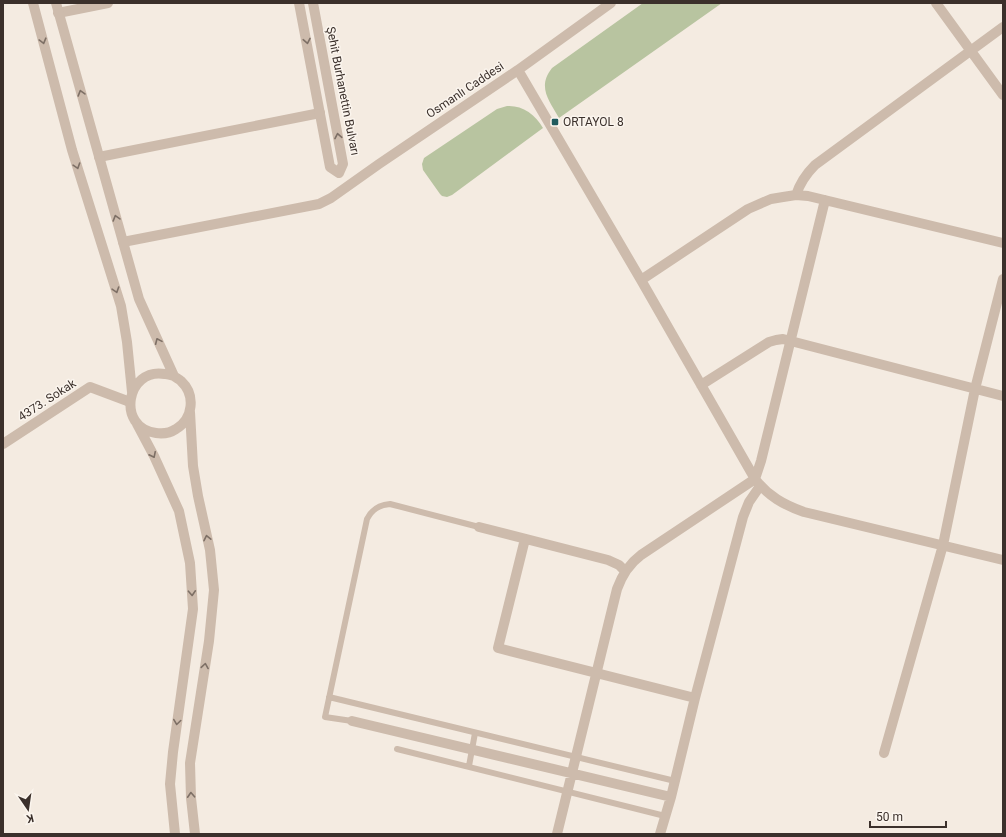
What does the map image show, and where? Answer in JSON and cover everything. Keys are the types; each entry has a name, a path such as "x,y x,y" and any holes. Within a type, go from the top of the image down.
{"street":[{"path":"33,3 72,150 121,306 127,342 131,412 154,456 179,512 190,563 193,609 170,784 175,834"},
{"path":"108,3 57,8 140,299 174,376"},
{"path":"299,3 330,167 339,173 345,188"},
{"name":"Şehit Burhanettin Bulvarı","path":"313,3 343,164 339,173"},
{"name":"Osmanlı Caddesi","path":"123,242 320,204 518,70 611,3"},
{"path":"936,3 1003,95"},
{"path":"796,195 802,180 815,165 1003,27"},
{"path":"518,70 758,483 779,501 804,512 1003,560"},
{"path":"99,157 320,113"},
{"path":"641,280 748,209 759,203 783,196 808,196 1003,243"},
{"path":"660,834 671,797 695,698 743,517 758,483 759,471 825,200"},
{"path":"884,753 943,546 975,389 1003,278"},
{"path":"701,385 769,342 783,340 1003,396"},
{"path":"131,397 137,384 145,377 164,373 174,376 182,382 188,390 191,400 190,410 193,466 210,550 214,590 209,641 190,763 191,798 195,834"},
{"name":"4373. Sokak","path":"3,444 90,388 131,397"},
{"path":"135,421 142,428 162,434 171,432 180,427 187,419 190,410"},
{"path":"556,834 617,589 625,571 641,555 758,483"},
{"path":"479,527 608,560 619,565 625,571"},
{"path":"525,539 498,648 695,698"},
{"path":"352,721 671,797"}],"lane":[{"path":"352,721 325,717 367,519 371,512 379,507 390,504 479,527"},
{"path":"329,697 675,781"},
{"path":"469,766 475,732"},
{"path":"397,749 665,816"}],"green space":[{"path":"643,3 722,3 559,118 548,99 545,87 545,81 552,68"},
{"path":"507,106 518,107 528,111 543,128 452,195 447,197 442,196 423,170 422,164 424,158 497,109"}],"place":[{"name":"ORTAYOL 8","path":"555,122"}]}
